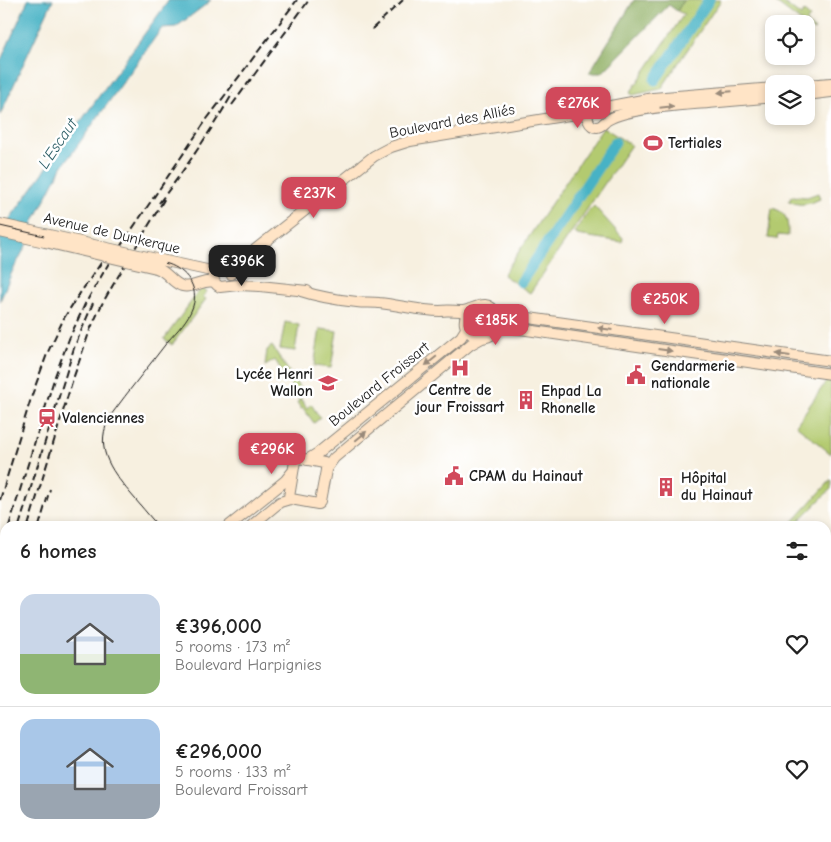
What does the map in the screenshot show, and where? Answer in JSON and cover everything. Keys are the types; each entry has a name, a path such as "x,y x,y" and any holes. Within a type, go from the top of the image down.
{"main road":[{"path":"815,84 831,83"},
{"name":"Boulevard des Alliés","path":"226,275 357,169 382,151 406,142 593,112 630,101 765,89"},
{"path":"815,93 831,92"},
{"path":"605,122 605,116 601,110 593,112 588,121 593,126 600,126 615,116 650,109 765,99"},
{"name":"Avenue de Dunkerque","path":"0,224 43,238"},
{"name":"Avenue de Dunkerque","path":"0,232 43,238 158,264 207,270 226,275"},
{"name":"Avenue de Dunkerque","path":"158,264 176,282 183,286 208,281 214,282 215,272 260,286 348,295 378,303 435,311"},
{"path":"466,326 466,315 470,310 475,306 483,305 495,312 518,317 831,362"},
{"path":"435,311 470,310"},
{"path":"435,311 460,319 472,335 482,338 490,335 495,330 506,328 831,374"},
{"path":"495,312 497,320 495,330"},
{"name":"Boulevard Froissart","path":"294,470 296,459 307,460 318,453 461,337 466,326"},
{"name":"Boulevard Froissart","path":"326,469 334,458 473,342 482,338"},
{"path":"257,521 280,502 290,499 319,504 327,465 307,460"},
{"path":"290,499 294,470"},
{"path":"235,521 285,481 294,470"}],"green space":[{"path":"634,0 684,0 677,11 669,5 602,73 589,73"},
{"path":"684,0 721,0 661,89 633,95 630,93 684,14 677,11"},
{"path":"772,0 780,0 800,15 792,15"},
{"path":"603,127 631,145 530,293 503,275"},
{"path":"818,193 820,199 809,203 797,204 789,201 792,196 807,197"},
{"path":"594,206 623,238 622,242 577,235 575,231"},
{"path":"772,208 781,212 786,218 788,236 778,235 777,239 768,238"},
{"path":"201,288 207,291 203,297 206,299 172,345 164,339"},
{"path":"481,311 489,314 492,322 489,330 481,333 473,330 470,322 473,314"},
{"path":"285,322 299,325 295,351 280,349"},
{"path":"320,329 337,331 331,368 314,366"},
{"path":"272,346 303,393 300,398 307,408 311,404 320,418 314,423 303,408 301,409 297,402 300,400 275,360 265,366 267,350"},
{"path":"828,379 831,379 831,454 796,425"},
{"path":"831,480 831,489 799,521 794,521"}],"water":[{"path":"28,0 53,0 0,115 0,62"},
{"path":"169,0 211,0 176,27 162,28 62,167 34,221 28,242 12,272 0,301 0,232"}],"waterway":[{"path":"655,80 709,0"},
{"path":"521,282 615,142"}],"tram line":[{"path":"0,226 168,264 180,270 190,280 194,299 189,316 111,415 104,437 106,457 110,466 154,521"}],"railway":[{"path":"11,521 55,376 85,304 109,263 207,119 297,0"},
{"path":"232,105 309,0"},
{"path":"372,29 403,0"},
{"path":"159,203 198,150 233,93"},
{"path":"30,521 90,330 102,304 165,198"},
{"path":"0,500 32,395 47,354 64,318 108,253"},
{"path":"21,521 74,348 93,303"},
{"path":"40,521 50,489"}],"place":[{"name":"Tertiales","path":"653,143"},
{"name":"Centre de jour Froissart","path":"460,368"},
{"name":"Gendarmerie nationale","path":"636,375"},
{"name":"Lycée Henri Wallon","path":"328,383"},
{"name":"Ehpad La Rhonelle","path":"526,400"},
{"name":"Valenciennes","path":"47,418"},
{"name":"CPAM du Hainaut","path":"454,476"},
{"name":"Hôpital du Hainaut","path":"666,487"}],"water label":[{"name":"L'Escaut","path":"57,143"}]}
